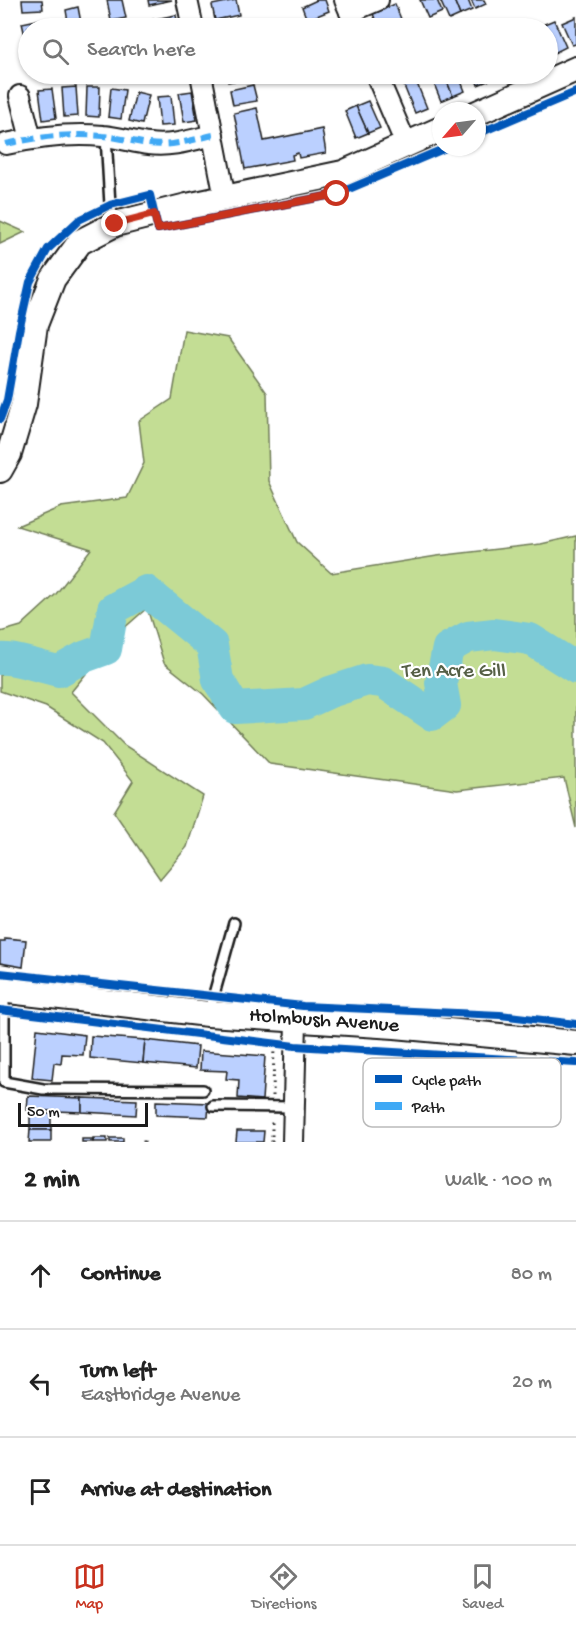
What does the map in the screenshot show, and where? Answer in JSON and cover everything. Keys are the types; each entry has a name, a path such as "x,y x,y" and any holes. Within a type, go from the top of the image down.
{"street":[{"path":"187,0 191,18"},
{"path":"351,14 378,0"},
{"path":"558,77 576,69"},
{"path":"203,84 225,198"},
{"path":"380,84 406,144"},
{"path":"486,109 542,84"},
{"path":"20,96 31,139"},
{"path":"0,470 9,454 24,404 35,325 53,279 80,242 115,224 343,173 432,133"},
{"path":"6,144 76,135 106,136 150,144 174,145 213,135"},
{"name":"Holmbush Avenue","path":"2,990 208,1014 396,1026 576,1043"},
{"path":"292,1142 296,1021"}],"lane":[{"path":"106,136 110,205 115,224"},
{"path":"208,1014 234,923"},
{"path":"2,990 2,1082 43,1089 203,1090"},
{"path":"213,1106 294,1107"}],"path":[{"path":"262,1042 295,1046"},
{"path":"144,1136 144,1142"}],"green space":[{"path":"0,221 25,232 0,244"},
{"name":"Ten Acre Gill","path":"184,330 228,338 267,393 269,481 297,542 331,573 437,556 541,544 576,536 576,828 564,778 457,790 270,764 203,694 164,663 147,608 122,630 71,692 124,745 203,796 187,847 160,879 114,812 133,781 103,743 46,707 0,691 0,632 21,626 56,594 91,549 17,526 61,507 127,498 144,463 139,421 172,399"}],"building":[{"path":"22,0 42,0 43,9 23,10"},
{"path":"107,0 122,0 126,18 110,18"},
{"path":"148,0 172,0 149,5"},
{"path":"236,0 239,15 215,18 212,5"},
{"path":"317,0 325,0 329,11 306,18 302,7"},
{"path":"420,0 437,0 442,12 428,18"},
{"path":"440,0 454,0 460,15 448,18"},
{"path":"454,0 468,0 472,10 460,15"},
{"path":"471,0 484,0 486,4 475,9"},
{"path":"395,4 401,18 375,18 373,14"},
{"path":"78,7 80,18 67,18 66,10"},
{"path":"176,15 176,18 160,18"},
{"path":"576,17 576,44 572,45 562,23"},
{"path":"558,29 566,47 558,51"},
{"path":"417,84 427,108 415,113 404,86"},
{"path":"434,84 448,84 453,96 441,101"},
{"path":"448,84 462,84 465,91 453,96"},
{"path":"253,85 257,101 233,105 230,90"},
{"path":"76,87 78,116 64,117 62,88"},
{"path":"87,87 100,87 99,117 86,116"},
{"path":"111,88 125,90 121,119 108,117"},
{"path":"52,89 56,118 43,120 39,90"},
{"path":"192,91 197,120 184,122 179,93"},
{"path":"136,92 149,95 142,124 129,121"},
{"path":"171,96 174,125 160,126 157,97"},
{"path":"368,101 380,128 368,133 356,106"},
{"path":"356,106 368,133 356,138 345,111"},
{"path":"257,108 264,141 322,129 326,153 299,158 298,153 292,155 293,160 245,169 234,113"},
{"path":"5,938 26,940 23,967 0,963 0,941 5,941"},
{"path":"37,1029 85,1035 83,1055 62,1054 61,1064 54,1063 52,1080 32,1078"},
{"path":"91,1036 145,1040 143,1063 90,1058"},
{"path":"145,1040 198,1046 196,1068 143,1063"},
{"path":"201,1051 265,1056 262,1100 238,1098 239,1080 226,1079 227,1071 200,1070"},
{"path":"28,1096 82,1098 82,1112 27,1110"},
{"path":"82,1098 137,1100 136,1115 82,1112"},
{"path":"156,1101 209,1103 208,1117 156,1115"},
{"path":"30,1114 51,1114 51,1130 30,1130"},
{"path":"30,1130 51,1130 51,1142 29,1142"},
{"path":"237,1131 264,1131 263,1142 236,1142"},
{"path":"93,1138 107,1138 107,1142 93,1142"},
{"path":"110,1138 123,1138 123,1142 110,1142"},
{"path":"82,1139 93,1139 93,1142 82,1142"}],"waterway":[{"path":"0,659 21,661 59,671 84,657 106,649 113,609 146,591 212,645 218,680 235,708 304,704 330,692 367,680 383,682 432,715 445,705 441,683 448,648 468,637 494,634 530,639 576,668"}],"marked path":[{"path":"6,144 78,135 165,145 213,135"}],"cycle path":[{"path":"486,130 576,92"},
{"path":"0,419 7,400 30,282 48,249 79,220 110,205 150,195 158,229 337,194 432,154"},
{"path":"0,973 303,1006 500,1015 576,1024"},
{"path":"0,1010 295,1046 493,1058"},
{"path":"561,1062 576,1063"}],"route":[{"path":"115,224 154,214 158,229 337,194"}]}
